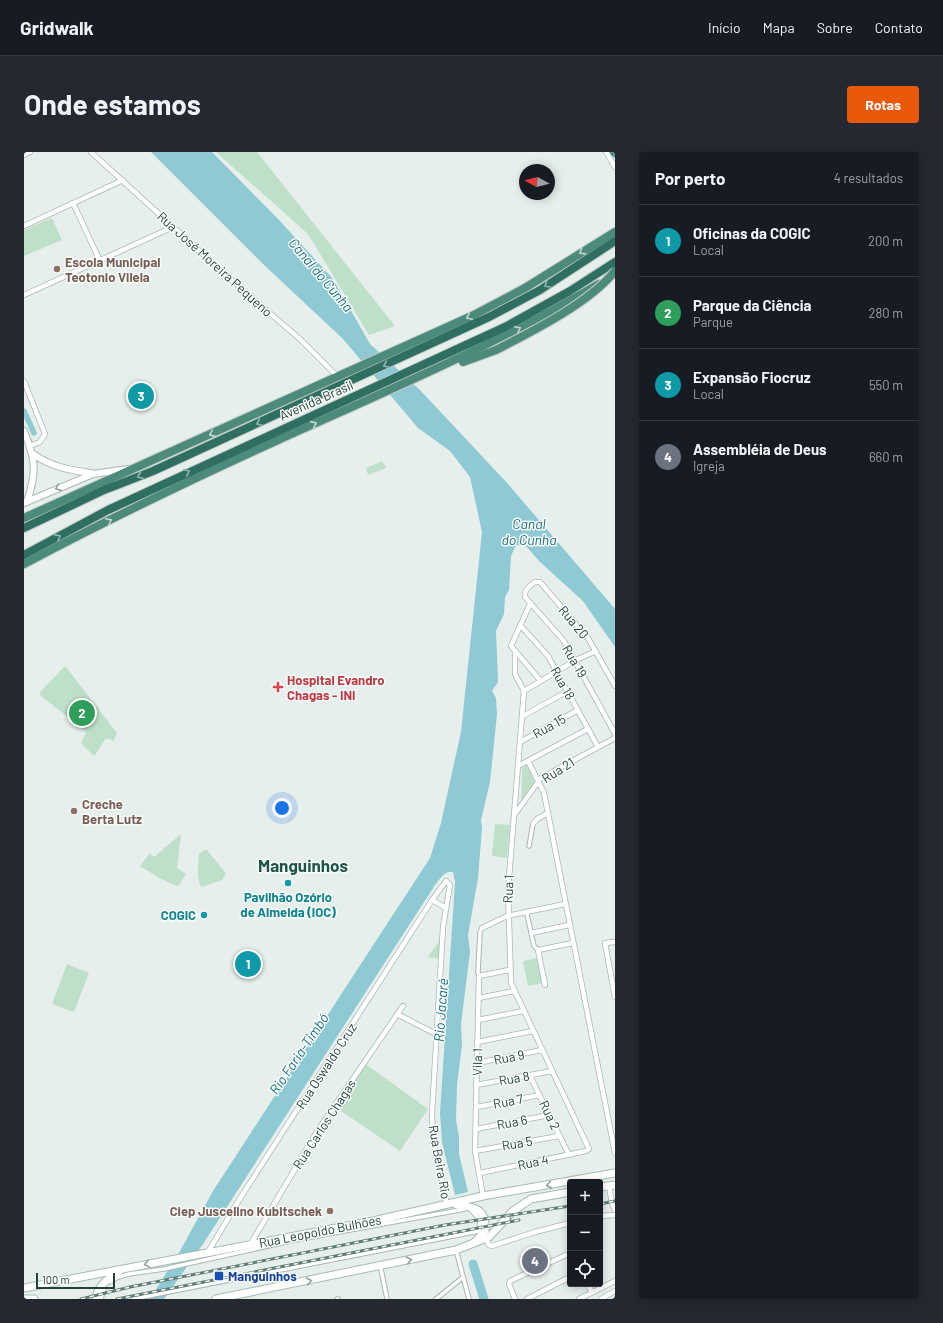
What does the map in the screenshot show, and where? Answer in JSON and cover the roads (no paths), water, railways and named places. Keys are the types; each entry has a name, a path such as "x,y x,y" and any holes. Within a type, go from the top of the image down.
{"highway":[{"name":"Avenida Brasil","path":"24,528 104,490 153,471 353,380 514,294 607,237 615,230"},
{"name":"Avenida Brasil","path":"24,518 143,466 349,371 416,346 521,301 615,241"},
{"name":"Avenida Brasil","path":"24,555 108,510 523,317 570,291 615,262"},
{"path":"430,373 496,350 528,333 583,300 602,285 615,271"},
{"name":"Avenida Brasil","path":"24,564 209,472 363,402 420,378 554,311 615,274"}],"main road":[{"name":"Rua Leopoldo Bulhões","path":"24,1288 450,1205 483,1196 615,1173"},
{"path":"216,1299 456,1250 486,1240 525,1202 536,1197 567,1192"},
{"path":"450,1205 475,1208 482,1215 485,1221 485,1231 472,1244"},
{"path":"96,1299 98,1290 123,1269"},
{"path":"24,1299 34,1299"}],"street":[{"path":"24,155 30,152"},
{"name":"Rua José Moreira Pequeno","path":"91,152 173,227 302,340 338,376"},
{"path":"606,152 615,167"},
{"path":"24,226 123,180"},
{"path":"73,203 100,261"},
{"path":"24,295 173,227"},
{"path":"24,381 45,434 40,442 30,446"},
{"path":"24,431 33,454 33,478 25,503"},
{"path":"33,454 43,461 59,468 93,474"},
{"path":"25,503 93,474 143,466"},
{"name":"Rua 20","path":"525,596 525,591 531,585 535,582 540,582 588,638 615,686"},
{"name":"Rua 19","path":"525,596 530,604 564,641 576,660 615,734"},
{"path":"530,604 511,644 515,651 540,680"},
{"name":"Rua 18","path":"520,624 548,656 598,747"},
{"path":"515,651 514,674 524,690 576,660 596,651"},
{"name":"Rua 1","path":"524,690 508,890 509,970 514,991 523,1011 588,1145 589,1149 586,1151"},
{"path":"523,716 568,691"},
{"name":"Rua 15","path":"520,742 578,710"},
{"path":"518,766 588,729"},
{"name":"Rua 21","path":"514,816 540,781 615,738"},
{"path":"528,760 540,781 548,813 572,944 615,1153"},
{"path":"529,846 533,824 537,819 548,813"},
{"name":"Rua Oswaldo Cruz","path":"208,1252 239,1200 432,900 446,881"},
{"name":"Rua Beira Rio","path":"446,881 450,885 446,908 436,1034 432,1124 434,1139 450,1205"},
{"path":"432,900 446,908"},
{"path":"482,928 508,916 565,904"},
{"path":"528,911 531,933 534,946 538,950 545,985"},
{"path":"531,933 569,925"},
{"name":"Vila 1","path":"482,928 480,932 478,972 480,976 476,1085 476,1151 483,1196"},
{"path":"615,942 605,943 613,973 615,997"},
{"path":"538,950 572,944"},
{"path":"480,976 509,970"},
{"path":"479,998 514,991"},
{"name":"Rua Carlos Chagas","path":"250,1245 318,1130 402,1006"},
{"path":"478,1020 523,1011"},
{"path":"397,1014 436,1034"},
{"path":"477,1042 533,1031"},
{"name":"Rua 9","path":"477,1063 542,1050"},
{"name":"Rua 8","path":"476,1085 530,1076 552,1070"},
{"name":"Rua 2","path":"530,1076 569,1155"},
{"name":"Rua 7","path":"477,1107 540,1094"},
{"name":"Rua 6","path":"476,1129 549,1115"},
{"name":"Rua 5","path":"476,1151 559,1136"},
{"name":"Rua 4","path":"480,1173 586,1151"},
{"path":"612,1185 612,1203 615,1210"},
{"path":"101,1299 105,1286 118,1277 164,1269 295,1240 467,1209 475,1213 480,1220 479,1231 133,1299"},
{"path":"603,1216 615,1215"},
{"path":"486,1240 488,1245 492,1246 535,1232 567,1224"},
{"path":"456,1250 468,1299"},
{"path":"515,1299 509,1284 510,1281 567,1255"},
{"path":"381,1269 387,1299"},
{"path":"436,1299 462,1278"},
{"path":"527,1299 567,1279"},
{"path":"579,1299 615,1281"},
{"path":"589,1287 592,1292"},
{"path":"604,1298 615,1291"}],"water":[{"name":"Canal do Cunha","path":"151,152 212,152 279,220 333,279 370,344 420,390 508,484 615,609 615,647 583,601 539,561 526,546 516,545 511,556 509,590 505,597 504,614 496,631 498,682 492,691 496,698 497,714 490,782 481,820 482,828 478,878 468,935 470,952 461,1024 462,1045 457,1085 456,1120 459,1137 459,1154 468,1192 455,1195 442,1142 440,1113 455,882 453,872 448,872 435,885 203,1244 164,1299 150,1299 180,1251 213,1191 430,858 441,823 461,732 482,532 470,477 450,451 418,428 343,339 262,263"}],"waterway":[{"path":"24,411 34,433"},
{"name":"Rio Jacaré","path":"473,1264 484,1299"}],"railway":[{"path":"603,1203 615,1201"},
{"path":"81,1299 130,1287 445,1225 567,1206"},
{"path":"117,1299 519,1220"}],"place":[{"name":"Escola Municipal Teotonio Vilela","path":"57,269"},
{"name":"Expansão Fiocruz","path":"141,396"},
{"name":"Hospital Evandro Chagas - INI","path":"278,687"},
{"name":"Parque da Ciência","path":"82,713"},
{"name":"Creche Berta Lutz","path":"74,811"},
{"name":"Pavilhão Ozório de Almeida (IOC)","path":"288,883"},
{"name":"COGIC","path":"204,915"},
{"name":"Oficinas da COGIC","path":"248,964"},
{"name":"Ciep Juscelino Kubitschek","path":"330,1211"},
{"name":"Assembléia de Deus","path":"535,1261"},
{"name":"Manguinhos","path":"219,1276"}],"district":[{"name":"Manguinhos","path":"303,866"}],"water label":[{"name":"Rio Faria-Timbó","path":"299,1054"}]}
